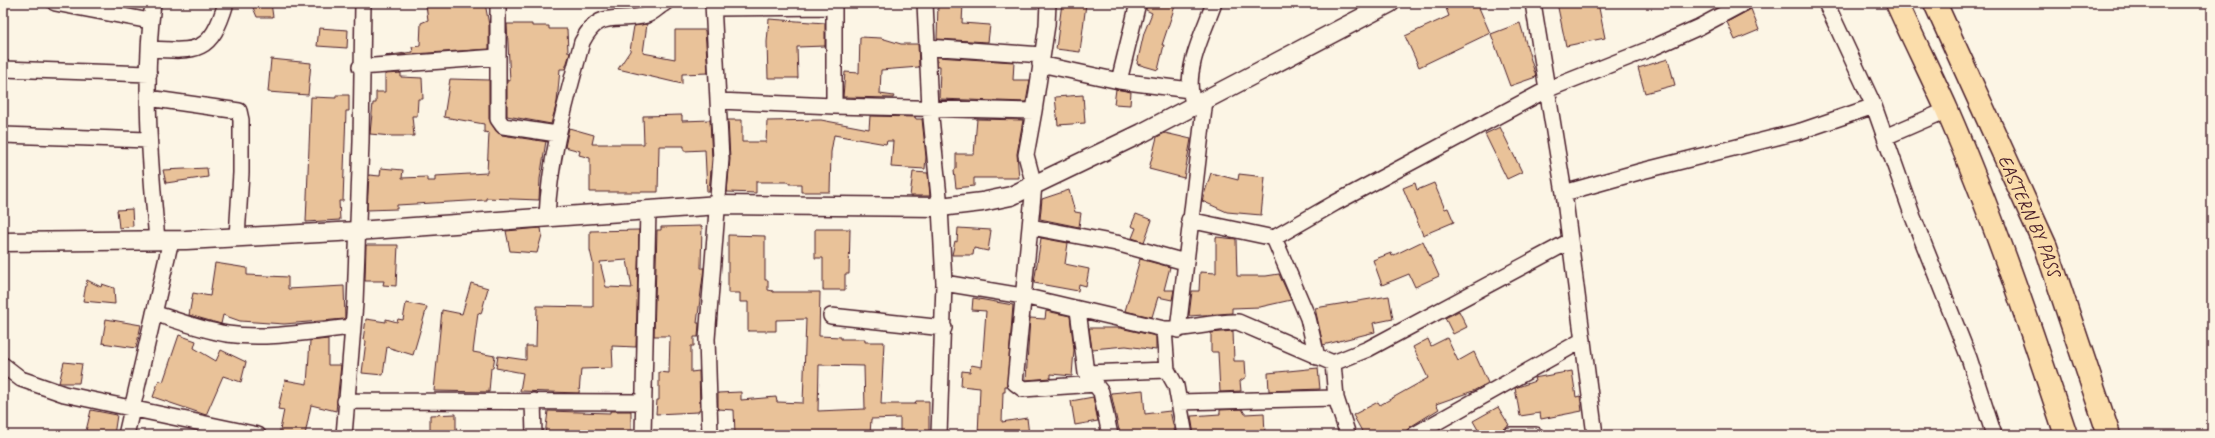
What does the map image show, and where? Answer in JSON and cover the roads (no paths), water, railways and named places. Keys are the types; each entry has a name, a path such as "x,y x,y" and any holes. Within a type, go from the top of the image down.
{"main road":[{"name":"EASTERN BY PASS","path":"1897,3 1947,110 2019,295 2066,435"},
{"name":"EASTERN BY PASS","path":"1935,3 2046,247 2109,435"}],"street":[{"path":"55,3 86,6 150,21"},
{"path":"126,435 154,313 164,240 148,140 148,74 150,21 153,3"},
{"path":"150,49 186,52 201,48 210,38 220,22 226,3"},
{"path":"344,435 345,401 353,327 361,142 360,67 363,3"},
{"path":"498,3 497,57 499,124 503,126 557,134"},
{"path":"547,216 549,180 557,134 582,42 589,29 597,21 649,14 657,7 665,3"},
{"path":"925,3 930,108 940,207 944,283 944,328 939,435"},
{"path":"1048,3 1047,25 1026,155 1034,185 1015,383 1018,387 1023,389 1091,378 1167,370"},
{"path":"1119,81 1138,3"},
{"path":"1185,435 1176,386 1167,370 1171,329 1185,262 1190,220 1196,99 1190,76 1195,56 1214,3"},
{"path":"3,242 164,240 357,231 547,216 719,205 940,207 982,202 1011,196 1034,185 1196,99 1390,3"},
{"path":"1533,3 1564,193 1595,435"},
{"path":"1190,220 1274,238 1334,203 1546,90 1652,48 1699,27 1744,3"},
{"path":"1826,3 1874,106 1913,217 1969,358 1994,435"},
{"path":"710,435 707,339 719,205 721,159 714,6 834,5 834,106"},
{"path":"927,46 1041,60 1119,81 1196,99"},
{"path":"360,67 497,57"},
{"path":"3,69 148,74"},
{"path":"148,98 239,111 241,120 241,173 237,237"},
{"path":"719,101 834,106 1034,111"},
{"path":"1564,193 1642,171 1801,132 1874,106"},
{"path":"1885,137 1947,110"},
{"path":"3,135 148,140"},
{"path":"644,435 643,402 648,209"},
{"path":"1030,227 1116,242 1185,262"},
{"path":"1274,238 1308,318 1317,357"},
{"path":"944,283 1024,296 1078,310 1171,329 1224,322 1238,322 1333,363 1368,349 1570,241"},
{"path":"1078,310 1091,378 1101,392 1110,435"},
{"path":"154,313 204,329 229,334 262,336 353,327"},
{"path":"831,316 944,328"},
{"path":"1414,435 1583,340"},
{"path":"1333,363 1336,398 1348,435"},
{"path":"3,365 21,379 64,394 258,435"},
{"path":"1179,402 1336,398"},
{"path":"345,401 643,402"},
{"path":"532,401 534,435"},
{"path":"1510,435 1536,435"}]}
